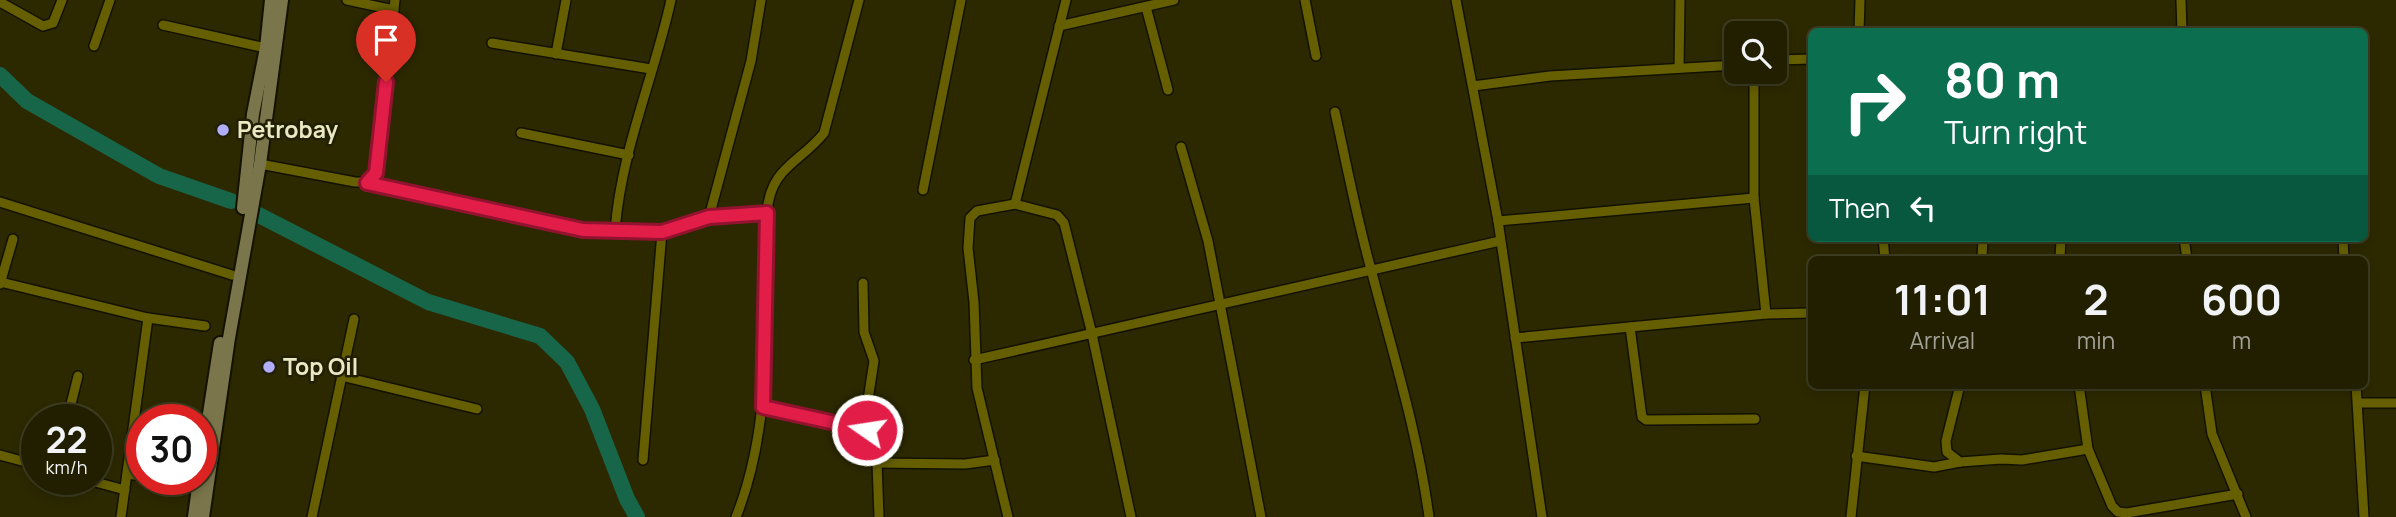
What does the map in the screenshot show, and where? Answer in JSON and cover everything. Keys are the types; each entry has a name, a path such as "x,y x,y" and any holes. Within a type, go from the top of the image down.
{"main road":[{"path":"211,404 246,194 253,114 266,48 271,0"},
{"path":"203,517 229,338 260,164 282,0"},
{"path":"194,517 197,495"}],"street":[{"path":"0,2 43,26 53,23 62,0"},
{"path":"94,46 110,0"},
{"path":"347,0 394,5 379,154 376,173 367,183"},
{"path":"556,54 566,0"},
{"path":"615,230 629,155 671,0"},
{"path":"709,217 751,61 761,0"},
{"path":"736,517 746,488 763,407 768,200 773,186 793,160 816,143 824,133 859,0"},
{"path":"923,190 961,0"},
{"path":"1015,204 1066,0"},
{"path":"1059,26 1174,0"},
{"path":"1305,0 1316,56"},
{"path":"1456,0 1498,221 1542,517"},
{"path":"1679,68 1680,0"},
{"path":"1859,28 1860,0"},
{"path":"2181,0 2182,28"},
{"path":"1146,7 1168,90"},
{"path":"163,25 266,48"},
{"path":"492,43 651,69"},
{"path":"1787,60 1808,59"},
{"path":"1473,86 1550,76 1724,66"},
{"path":"1754,84 1755,198 1766,314"},
{"path":"1335,112 1371,270 1412,424 1423,472 1429,517"},
{"path":"521,133 629,155"},
{"path":"1181,147 1208,241 1261,517"},
{"path":"260,164 367,183 583,230 662,232 709,217 767,213"},
{"path":"1498,221 1755,198"},
{"path":"0,202 232,275"},
{"path":"1008,517 979,397 974,302 968,262 970,218 977,211 1015,204 1057,215 1062,219 1092,334 1131,517"},
{"path":"643,460 662,232"},
{"path":"13,239 0,283 148,318 205,326"},
{"path":"975,360 1500,241"},
{"path":"863,283 864,332 874,361 866,405 867,430 877,463 879,517"},
{"path":"1515,338 1766,314 1808,313"},
{"path":"136,404 148,318"},
{"path":"312,517 354,318"},
{"path":"1630,327 1642,417 1646,420 1755,419"},
{"path":"71,404 78,376"},
{"path":"341,376 477,409"},
{"path":"1850,517 1864,389"},
{"path":"1959,389 1946,441 1947,452 1960,462"},
{"path":"2080,389 2088,449 2112,506 2118,512 2127,513 2238,494"},
{"path":"2205,389 2211,434 2246,517"},
{"path":"2356,389 2364,517"},
{"path":"2358,403 2396,403"},
{"path":"763,407 867,430"},
{"path":"1856,456 1934,467 1960,462 2035,459 2088,449"},
{"path":"0,455 21,461"},
{"path":"877,463 965,464 995,460"},
{"path":"121,517 126,482"},
{"path":"112,486 125,490"}],"waterway":[{"path":"0,75 27,101 159,176 231,201"},
{"path":"255,213 428,302 540,336 567,362 592,409 627,499 637,517"}],"place":[{"name":"Petrobay","path":"223,130"},
{"name":"Top Oil","path":"269,367"}],"route":[{"path":"386,82 376,173 367,183 596,231 662,232 709,217 767,213 763,407 867,430"}]}
